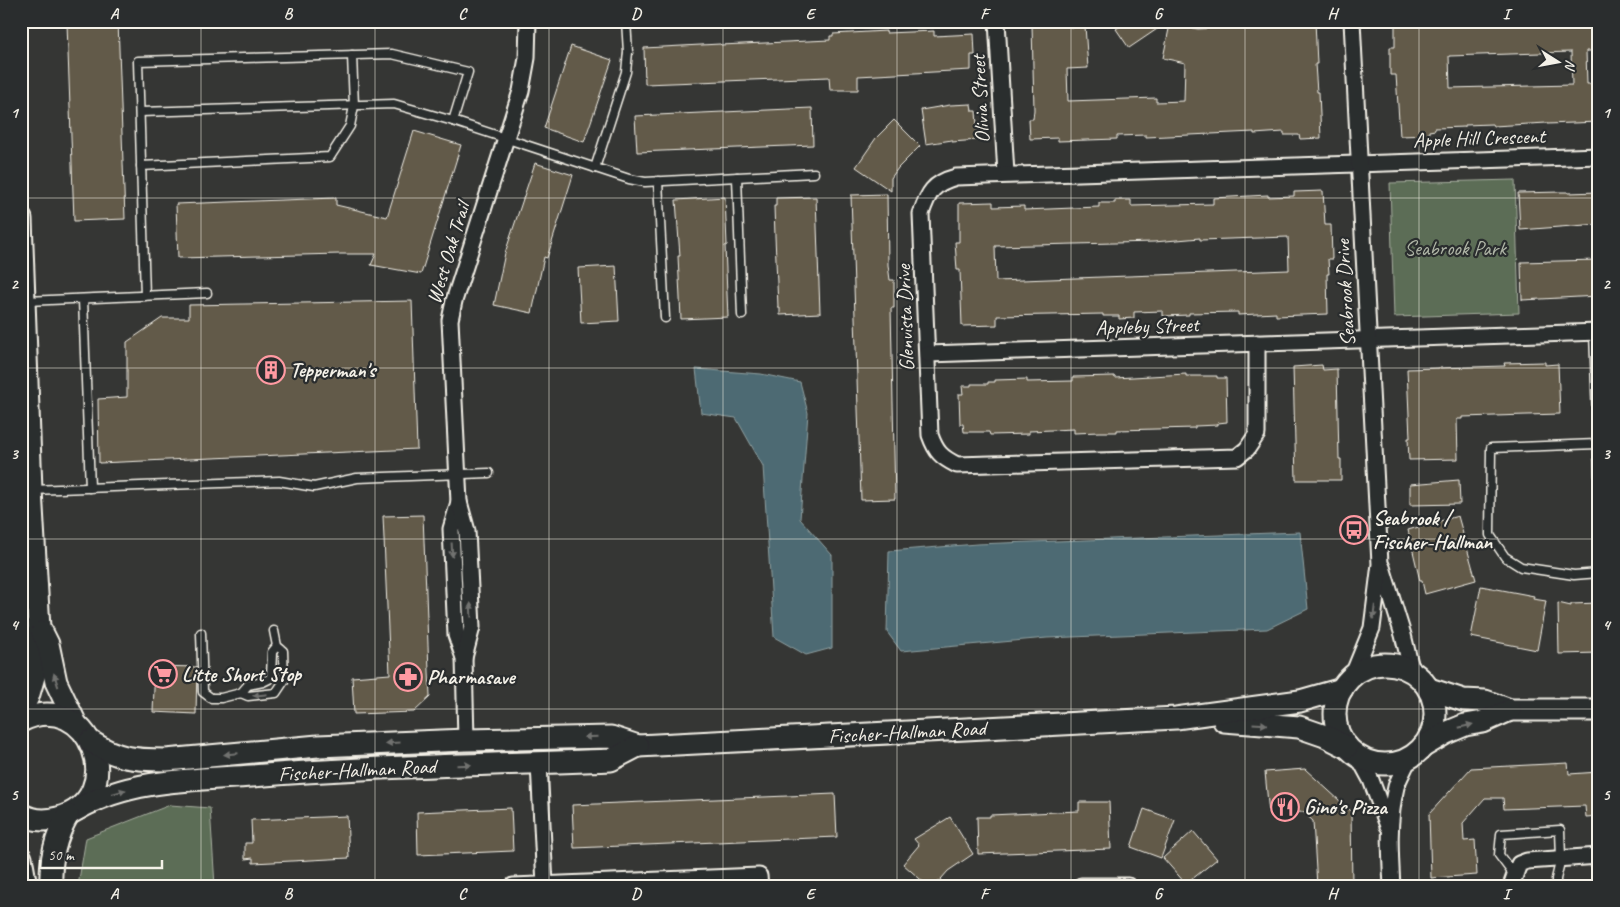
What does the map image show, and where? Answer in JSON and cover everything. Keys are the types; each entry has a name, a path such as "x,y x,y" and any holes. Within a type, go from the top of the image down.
{"main road":[{"path":"21,219 31,490 39,628 35,645 35,673 28,697 21,710"},
{"path":"39,628 48,644 56,682 76,724 90,741 98,766 95,782 89,797 73,812 58,831 50,872 51,886"},
{"path":"1416,752 1432,732 1435,717 1434,703 1429,689 1412,672 1396,665 1380,664 1367,667 1347,683 1336,705 1336,718 1339,733 1353,751 1371,762 1396,763 1416,752 1446,733 1464,725 1483,722 1510,710"},
{"name":"Fischer-Hallman Road","path":"90,741 116,756 142,760 166,760 318,746 466,740 611,737 638,746 1176,718 1300,702 1347,683"},
{"path":"1429,689 1463,700 1485,701 1510,710 1599,710"},
{"path":"21,721 29,717 48,714 76,724"},
{"name":"Fischer-Hallman Road","path":"1176,718 1300,727 1325,736 1353,751"},
{"path":"415,766 428,752 452,750 466,740"},
{"name":"Fischer-Hallman Road","path":"21,814 28,818 48,821 73,812 96,798 129,789 163,783 324,770 611,760 638,746"},
{"path":"21,858 26,886"}],"street":[{"name":"West Oak Trail","path":"466,740 464,658 456,635 451,529 459,502 450,320 454,301 525,75 528,21"},
{"name":"Olivia Street","path":"998,21 1006,174"},
{"name":"Seabrook Drive","path":"1347,683 1372,628 1380,564 1352,21"},
{"name":"Apple Hill Crescent","path":"1360,163 1599,156"},
{"name":"Glenvista Drive","path":"1257,343 1257,434 1247,448 1237,457 957,465 945,459 935,449 930,435 921,214 927,197 944,180 956,177 1360,163"},
{"path":"1368,339 1597,332"},
{"name":"Appleby Street","path":"928,354 1368,339"},
{"name":"Seabrook Drive","path":"1380,564 1404,635 1412,672"},
{"path":"1353,751 1372,780 1389,830"},
{"path":"1392,886 1389,830 1396,786 1416,752"},
{"path":"539,763 545,885"},
{"path":"1512,880 1519,864 1527,861 1599,856"},
{"path":"514,886 659,882 759,876 760,886"},
{"path":"1081,886 1128,886"}],"lane":[{"path":"595,168 626,72 628,52 626,21"},
{"path":"144,296 138,61 392,54 468,72 453,121"},
{"path":"141,166 330,157 350,126 354,106 352,55"},
{"path":"140,112 394,104 453,121 638,181 814,172"},
{"path":"737,177 742,315"},
{"path":"658,181 665,318"},
{"path":"25,302 207,293"},
{"path":"83,299 90,488"},
{"path":"1597,332 1597,444 1599,476"},
{"path":"1597,444 1491,448 1490,535 1505,557 1521,567 1574,575 1599,573"},
{"path":"31,490 276,481 314,487 357,478 489,473"},
{"path":"201,633 203,692 211,698 221,698 241,693 248,696 276,693 284,681 283,651 277,646 274,630"},
{"path":"241,693 248,684 263,682 271,678 272,652 277,646"},
{"path":"1512,880 1499,855 1501,834 1560,830 1562,858 1556,886"}],"green space":[{"name":"Seabrook Park","path":"1515,180 1519,313 1394,317 1390,183"},
{"path":"170,805 210,808 215,886 78,886 86,838"}],"water":[{"path":"696,369 761,374 800,382 808,413 800,519 832,555 832,648 806,655 774,637 763,466 736,418 701,413"},
{"path":"1300,532 1308,609 1267,629 1047,638 901,651 887,632 889,551 977,544"}],"building":[{"path":"118,21 125,219 74,221 67,23"},
{"path":"1034,21 1070,21 1071,28 1085,26 1088,68 1067,69 1068,101 1156,98 1156,102 1184,101 1185,63 1163,58 1170,24 1198,29 1249,26 1249,21 1315,21 1317,64 1315,64 1317,92 1319,92 1321,138 1300,139 1299,135 1284,135 1284,132 1254,134 1254,132 1146,137 1146,135 1117,136 1117,139 1058,141 1058,138 1030,139 1029,119 1033,119 1034,110 1032,25 1034,25"},
{"path":"1127,21 1169,21 1129,48 1116,29"},
{"path":"1395,21 1598,21 1599,51 1586,51 1587,84 1599,84 1599,122 1493,126 1492,124 1465,125 1465,127 1435,128 1435,130 1429,131 1429,135 1400,136 1396,75 1390,75 1390,47 1395,47","holes":["1571,52 1572,85 1450,88 1449,56"]},
{"path":"886,31 886,33 934,31 934,36 974,34 975,55 971,55 971,70 858,76 858,90 830,90 829,77 645,84 644,48 830,40 830,36 833,36 833,34"},
{"path":"571,46 612,60 584,142 544,128"},
{"path":"971,104 972,111 976,111 978,140 952,142 952,140 926,144 921,110 950,105"},
{"path":"812,108 813,145 637,152 635,116"},
{"path":"894,120 920,146 898,168 891,178 891,191 856,167 876,138"},
{"path":"414,131 461,145 421,274 371,265 376,254 178,258 176,204 336,198 336,205 387,217"},
{"path":"535,163 573,175 547,258 544,257 532,313 494,305 505,253"},
{"path":"1323,191 1325,225 1331,225 1332,259 1328,259 1329,274 1327,274 1328,314 1276,316 1276,313 1238,315 1238,312 1189,313 1189,315 1163,316 1163,311 1134,312 1134,318 1119,319 1119,316 1103,316 1103,314 997,316 997,325 962,326 960,270 957,270 955,242 959,242 959,203 993,202 993,207 1024,206 1024,210 1099,207 1099,203 1115,203 1115,200 1131,200 1131,206 1213,204 1213,198 1268,195 1268,197 1294,196 1294,192","holes":["1288,237 1289,270 996,281 995,246 1154,242 1200,238 1200,240"]},
{"path":"1599,192 1599,224 1520,230 1518,193"},
{"path":"887,194 888,265 890,280 894,280 894,308 891,308 895,499 861,500 851,195"},
{"path":"725,197 728,317 681,319 678,256 680,256 676,200"},
{"path":"816,197 820,313 780,315 775,236 774,206 776,206 776,198"},
{"path":"1597,260 1598,296 1522,300 1521,262"},
{"path":"616,266 619,321 581,323 578,268"},
{"name":"Tepperman's","path":"412,301 417,449 99,463 98,399 127,397 127,342 162,318 189,318 189,305"},
{"path":"1545,362 1545,365 1558,364 1560,414 1462,417 1462,419 1457,419 1458,459 1409,460 1407,369 1505,366 1504,363"},
{"path":"1322,365 1323,370 1337,369 1341,480 1296,480 1293,367"},
{"path":"1186,374 1186,376 1217,376 1217,378 1226,378 1227,422 1218,423 1218,425 1195,426 1195,428 1074,433 1074,429 1029,431 1029,434 990,435 989,432 964,432 963,424 960,424 959,394 963,394 962,386 971,386 971,384 988,384 988,382 995,382 995,380 1027,379 1027,382 1073,381 1073,377 1114,376 1115,378"},
{"path":"1459,480 1460,504 1410,505 1410,484"},
{"path":"423,515 430,697 414,712 354,714 352,677 390,674 383,516"},
{"path":"1458,516 1476,580 1425,594 1408,530"},
{"path":"1481,586 1534,596 1533,599 1546,601 1537,650 1471,637"},
{"path":"1558,603 1571,606 1571,604 1599,603 1599,653 1559,654"},
{"path":"155,666 197,667 196,714 153,712"},
{"path":"1568,763 1569,774 1599,772 1599,816 1586,817 1585,806 1504,809 1503,798 1485,798 1463,823 1464,841 1475,840 1477,875 1431,878 1429,814 1471,768"},
{"path":"1305,769 1351,811 1352,886 1317,886 1313,821 1303,812 1269,814 1265,772"},
{"path":"835,794 837,837 574,848 572,805"},
{"path":"1079,802 1109,802 1111,849 978,854 977,817 1079,811"},
{"path":"511,808 513,851 418,855 417,812"},
{"path":"1144,809 1175,820 1161,858 1131,847"},
{"path":"347,816 349,858 253,863 253,858 245,859 245,843 252,843 251,820"},
{"path":"950,817 973,854 948,871 935,886 928,886 903,864 919,845 914,839"},
{"path":"1193,831 1217,859 1186,884 1163,858"}],"place":[{"name":"Tepperman's","path":"271,370"},
{"name":"Seabrook / Fischer-Hallman","path":"1354,530"},
{"name":"Litte Short Stop","path":"163,674"},
{"name":"Pharmasave","path":"408,677"},
{"name":"Gino's Pizza","path":"1285,807"}]}
